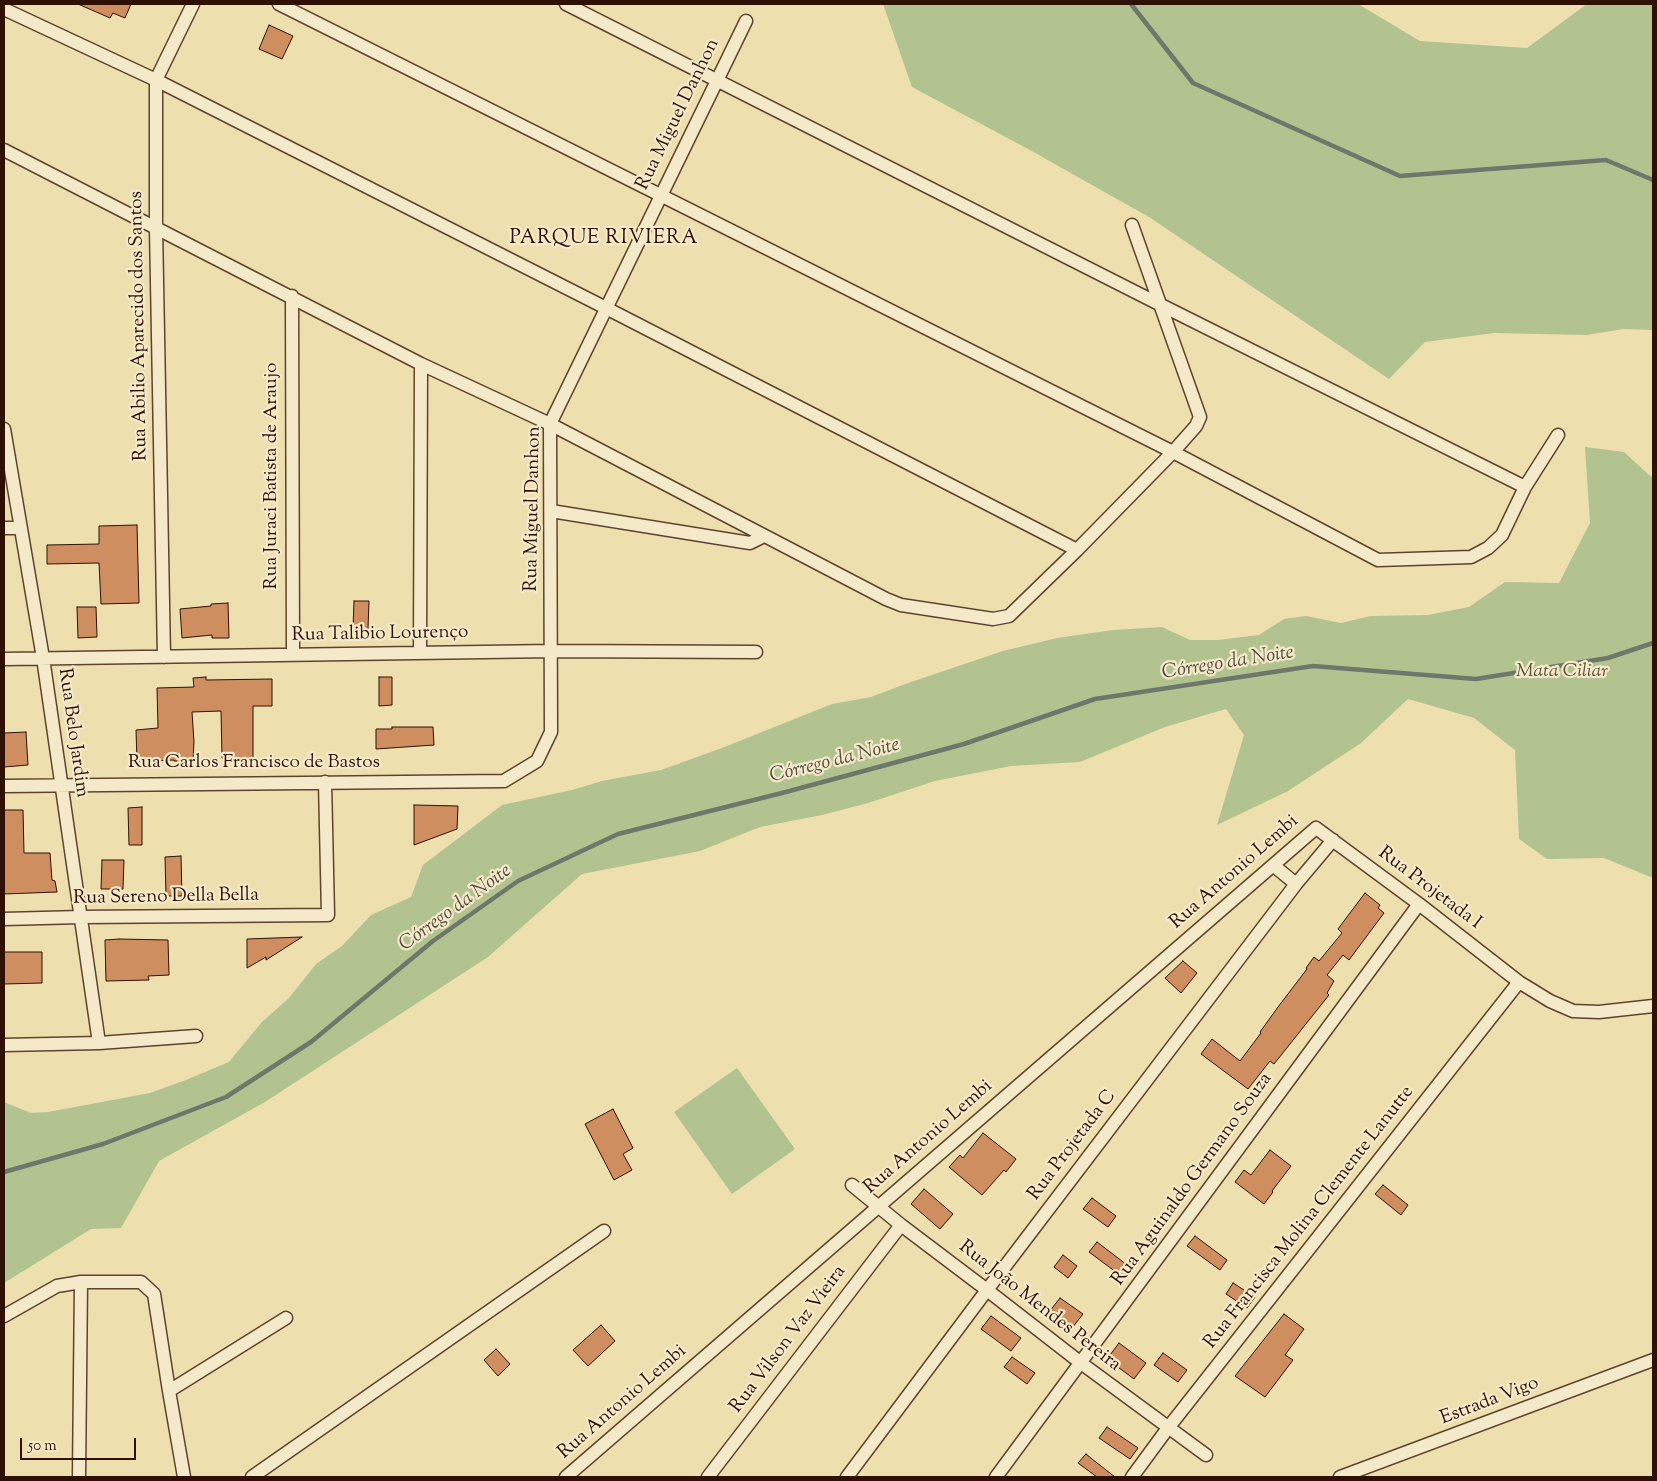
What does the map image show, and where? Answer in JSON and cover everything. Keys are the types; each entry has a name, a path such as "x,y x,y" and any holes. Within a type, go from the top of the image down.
{"street":[{"name":"Rua Abilio Aparecido dos Santos","path":"164,657 156,228 156,80 193,4"},
{"path":"279,4 1173,452 1378,560 1471,557 1488,548 1502,535 1525,487 1558,435"},
{"path":"566,4 1525,487"},
{"path":"4,9 156,80 1077,550"},
{"name":"Rua Miguel Danhon","path":"504,781 537,761 551,732 550,424 746,21"},
{"path":"4,150 292,296 421,364 550,424 901,605 993,619 1009,616 1077,550 1173,452 1196,426 1200,417 1132,225"},
{"name":"Rua Juraci Batista de Araujo","path":"292,296 293,655"},
{"path":"420,653 421,364"},
{"name":"Rua Belo Jardim","path":"4,429 42,658 99,1043"},
{"path":"551,510 750,543 764,536"},
{"path":"4,528 20,528"},
{"name":"Rua Talibio Lourenço","path":"4,659 552,650 756,652"},
{"name":"Rua Carlos Francisco de Bastos","path":"4,786 504,781"},
{"name":"Rua Sereno Della Bella","path":"4,920 81,917 328,915 325,782"},
{"name":"Rua Projetada I","path":"1316,828 1519,982 1550,1001 1573,1011 1599,1012 1653,1006"},
{"name":"Rua Antonio Lembi","path":"566,1477 1316,828"},
{"name":"Rua Projetada C","path":"848,1477 987,1290 1296,884 1334,840"},
{"path":"1273,865 1296,884"},
{"name":"Rua Aguinaldo Germano Souza","path":"996,1477 1418,904"},
{"name":"Rua Francisca Molina Clemente Lanutte","path":"1132,1477 1168,1428 1519,982"},
{"path":"4,1045 99,1043 196,1036"},
{"name":"Rua João Mendes Pereira","path":"852,1185 901,1225 1081,1363 1206,1454"},
{"name":"Rua Vilson Vaz Vieira","path":"708,1477 901,1225"},
{"path":"252,1477 604,1231"},
{"path":"79,1477 81,1282"},
{"path":"4,1316 57,1286 81,1282 141,1282 154,1294 184,1477"},
{"path":"169,1390 286,1318"},
{"name":"Estrada Vigo","path":"1340,1477 1653,1360"}],"green space":[{"path":"883,4 1358,4 1420,41 1527,48 1587,4 1653,4 1653,330 1624,329 1586,335 1494,333 1425,342 1389,379 1149,217 912,87"},
{"name":"Mata Ciliar","path":"1585,447 1624,452 1653,477 1653,878 1604,858 1547,859 1519,839 1515,750 1474,718 1408,699 1361,743 1288,791 1217,825 1244,735 1226,709 1165,727 1080,762 1011,766 935,781 868,803 822,815 760,827 700,851 582,874 488,957 265,1102 159,1161 121,1228 91,1229 4,1283 4,1102 31,1113 48,1112 150,1093 229,1062 262,1022 289,998 316,964 342,946 371,915 411,897 423,865 502,805 572,790 602,781 661,770 832,704 871,697 1003,651 1057,638 1113,630 1162,627 1190,640 1218,640 1259,635 1284,619 1306,616 1341,623 1371,616 1428,615 1469,607 1505,582 1559,583 1590,523"},
{"path":"737,1068 795,1149 732,1194 674,1112"}],"building":[{"path":"78,4 131,4 125,18 113,13 110,18"},
{"path":"269,25 293,36 282,59 259,49"},
{"path":"137,525 139,603 101,604 99,563 47,564 47,545 99,544 99,526"},
{"path":"354,601 369,601 368,629 353,628"},
{"path":"228,603 229,638 212,638 212,635 182,638 180,609"},
{"path":"77,607 96,607 97,637 78,638"},
{"path":"206,677 206,680 272,679 272,706 253,706 253,763 239,764 238,758 222,758 221,711 192,712 193,761 137,762 136,730 158,728 157,688 194,687 193,678"},
{"path":"379,677 392,677 392,705 379,706"},
{"path":"392,727 433,727 434,745 376,749 376,729 392,729"},
{"path":"26,732 28,765 4,767 4,733"},
{"path":"414,805 458,806 457,829 414,845"},
{"path":"142,807 142,845 129,845 128,808"},
{"path":"4,810 23,810 24,853 50,853 52,880 55,881 57,892 4,894"},
{"path":"181,856 182,896 166,896 165,857"},
{"path":"102,860 124,860 123,889 101,889"},
{"path":"1365,893 1380,905 1378,908 1384,913 1349,960 1343,955 1327,975 1334,981 1327,993 1329,995 1274,1064 1270,1061 1248,1089 1201,1054 1212,1039 1240,1061 1314,957 1319,961 1342,933 1338,929"},
{"path":"302,937 266,960 266,957 247,968 247,939"},
{"path":"105,940 168,940 169,975 148,976 149,980 106,981"},
{"path":"4,952 42,952 42,983 4,984"},
{"path":"1183,961 1197,973 1181,993 1165,978"},
{"path":"613,1109 633,1148 623,1154 632,1170 614,1180 585,1124"},
{"path":"983,1133 1016,1159 1006,1172 1004,1170 982,1195 949,1167 960,1155 963,1158"},
{"path":"1270,1150 1291,1166 1264,1204 1235,1182 1244,1170 1251,1175"},
{"path":"1383,1185 1408,1205 1401,1215 1375,1194"},
{"path":"924,1189 953,1214 940,1229 911,1204"},
{"path":"1092,1198 1116,1216 1108,1227 1083,1209"},
{"path":"1195,1236 1227,1260 1220,1270 1187,1246"},
{"path":"1097,1242 1131,1268 1124,1278 1089,1252"},
{"path":"1063,1255 1077,1266 1068,1278 1054,1267"},
{"path":"1233,1283 1255,1297 1247,1308 1226,1294"},
{"path":"1060,1298 1083,1314 1072,1328 1049,1312"},
{"path":"1284,1314 1304,1329 1285,1355 1293,1360 1265,1397 1235,1376"},
{"path":"991,1316 1021,1338 1011,1351 981,1329"},
{"path":"601,1325 615,1341 588,1366 573,1350"},
{"path":"1119,1343 1146,1363 1134,1379 1107,1359"},
{"path":"496,1349 510,1364 498,1376 484,1360"},
{"path":"1163,1353 1187,1370 1178,1382 1154,1365"},
{"path":"1012,1357 1035,1373 1027,1384 1004,1367"},
{"path":"1107,1427 1138,1448 1130,1459 1099,1438"},
{"path":"1086,1454 1115,1477 1097,1477 1078,1463"}],"waterway":[{"path":"1131,4 1193,83 1400,176 1606,160 1653,180"},
{"name":"Córrego da Noite","path":"4,1172 103,1144 226,1097 311,1042 433,941 518,881 618,834 782,793 964,744 1095,699 1313,666 1476,679 1608,658 1653,643"}],"district":[{"name":"PARQUE RIVIERA","path":"604,240"}]}
